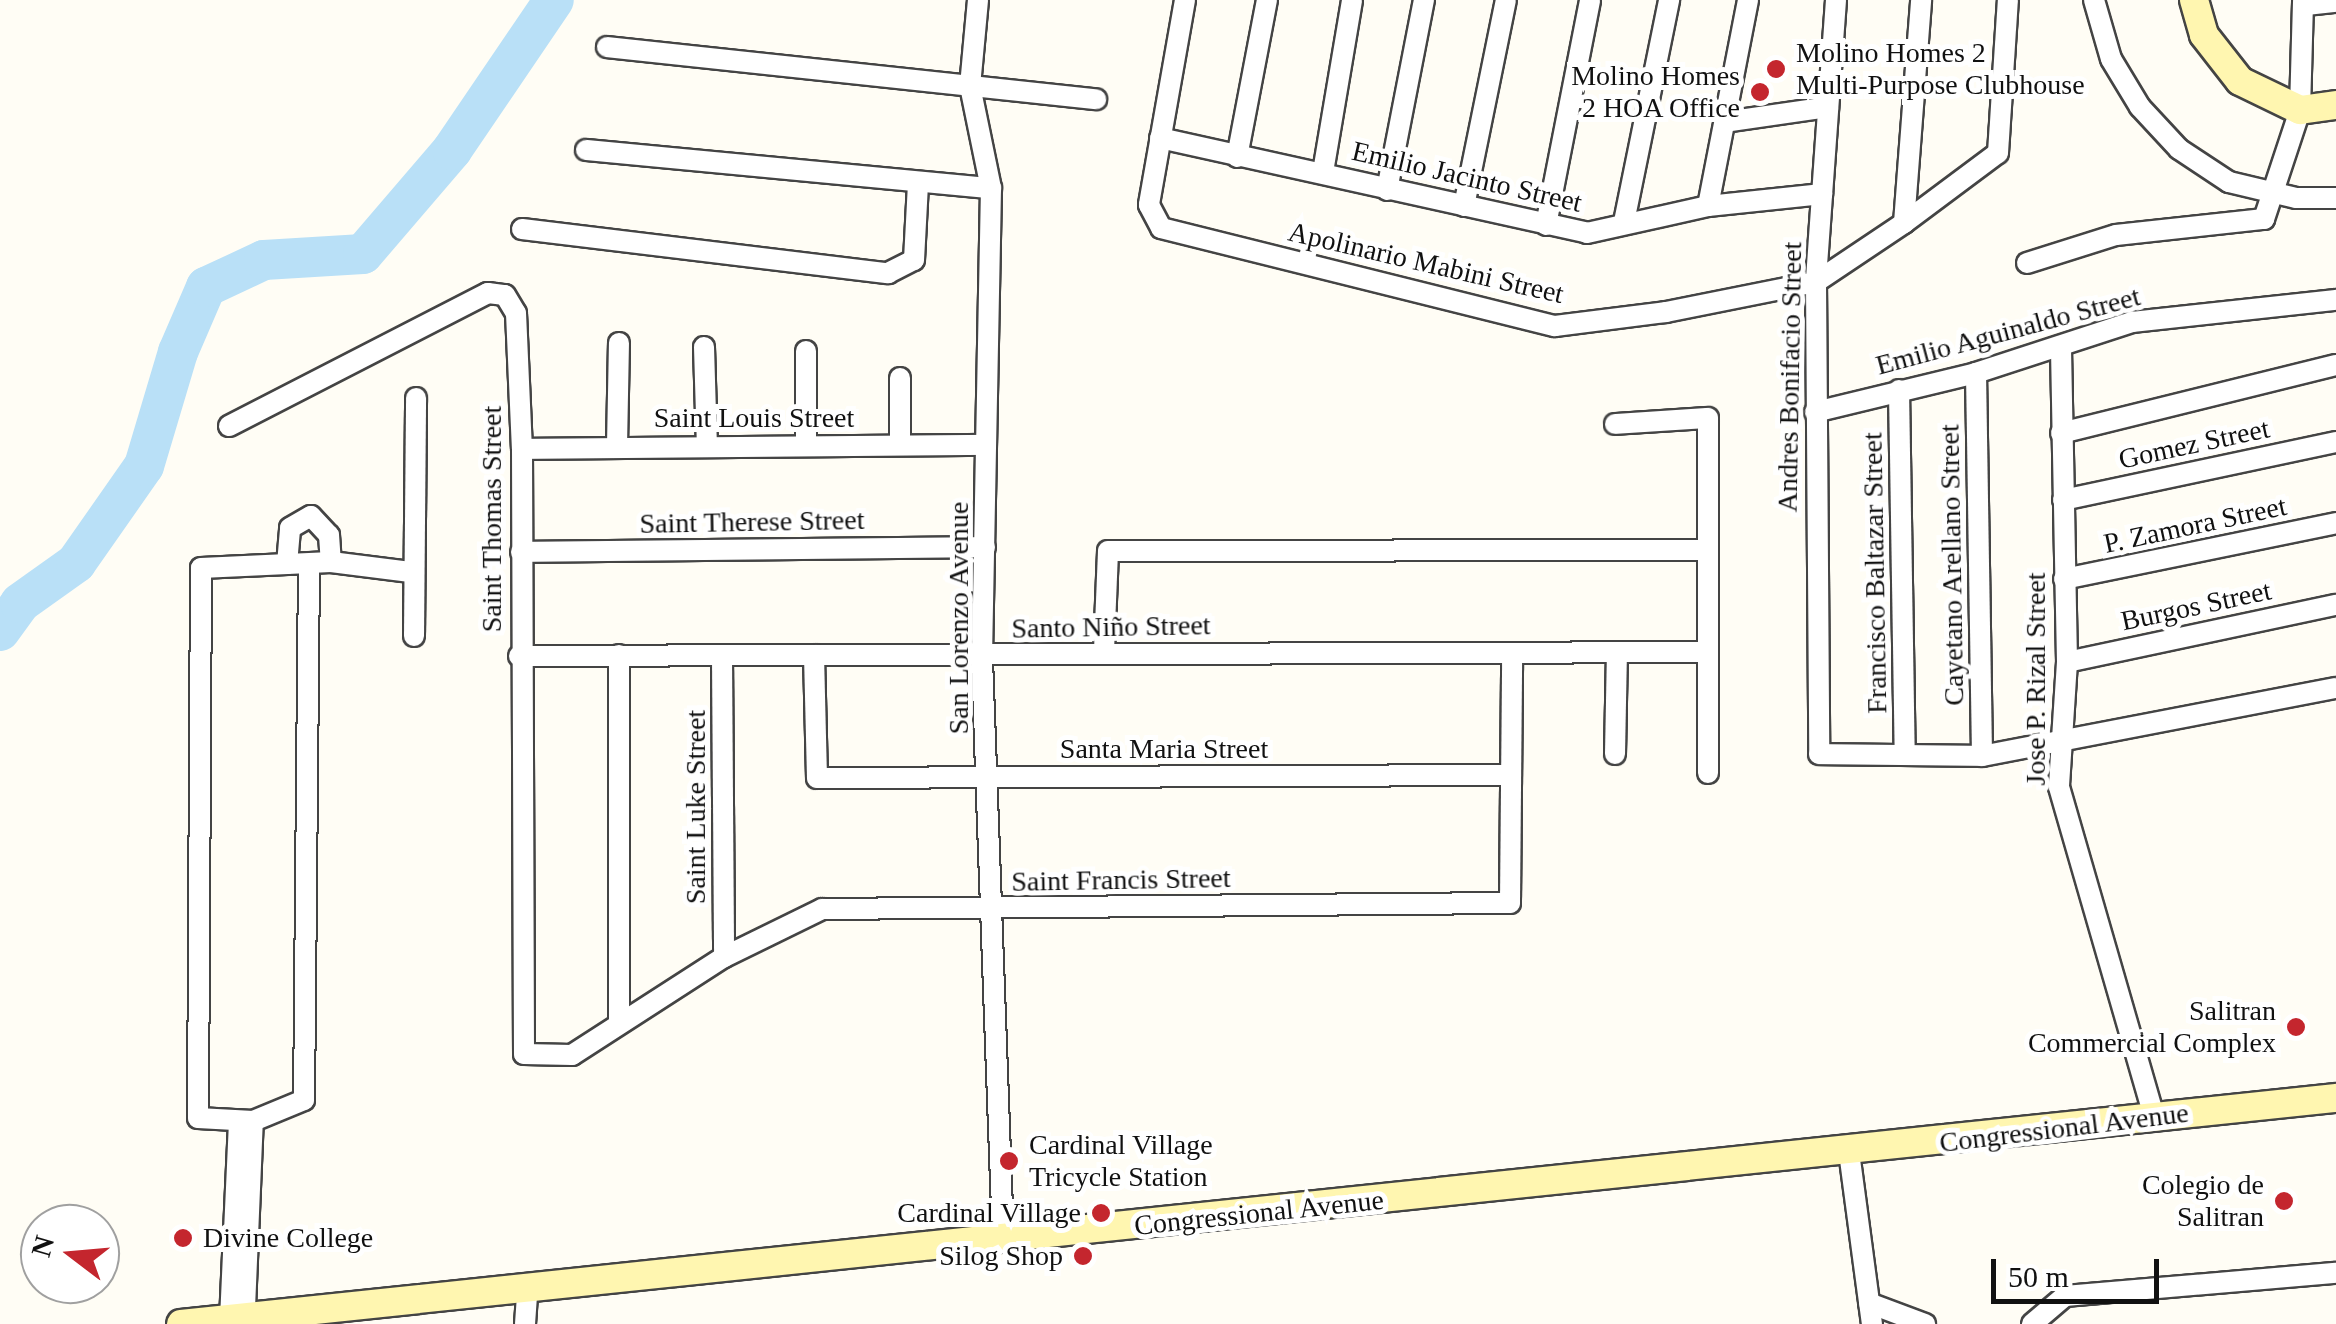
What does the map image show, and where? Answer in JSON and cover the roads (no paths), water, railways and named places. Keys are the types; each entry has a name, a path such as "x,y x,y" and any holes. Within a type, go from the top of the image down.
{"main road":[{"path":"2194,0 2204,35 2240,81 2300,110 2336,105"},
{"name":"Congressional Avenue","path":"181,1324 527,1292 2336,1098"}],"street":[{"name":"San Lorenzo Avenue","path":"978,0 970,86 991,188 982,659 1003,1238"},
{"name":"Apolinario Mabini Street","path":"1185,0 1148,205 1161,228 1554,326 1666,312 1816,282 1904,223 1998,153 2008,0"},
{"path":"1237,157 1267,0"},
{"path":"1323,172 1352,0"},
{"path":"1387,190 1424,0"},
{"path":"1464,206 1506,0"},
{"path":"1546,225 1590,0"},
{"path":"1624,222 1669,0"},
{"path":"1708,206 1748,0"},
{"name":"Andres Bonifacio Street","path":"1836,0 1816,282 1819,754 1905,754"},
{"path":"1904,223 1921,0"},
{"path":"2094,0 2111,59 2140,106 2179,149 2229,182 2276,193 2336,198"},
{"path":"2027,263 2116,234 2259,221 2276,193 2300,110 2304,2 2336,2"},
{"path":"607,47 1096,99"},
{"path":"1725,122 1828,107"},
{"name":"Emilio Jacinto Street","path":"1160,138 1587,233 1708,206 1822,194"},
{"path":"586,150 991,188"},
{"path":"522,228 888,273 914,260 918,183"},
{"name":"Saint Thomas Street","path":"229,426 488,293 505,295 516,312 522,448 518,656 524,1054"},
{"name":"Emilio Aguinaldo Street","path":"1815,412 1976,373 2132,322 2336,300"},
{"path":"617,446 619,343"},
{"path":"704,347 708,446"},
{"name":"Jose P. Rizal Street","path":"2062,348 2067,662 2065,744 2059,787 2154,1117"},
{"path":"806,350 806,446"},
{"path":"2061,433 2336,365"},
{"name":"Cayetano Arellano Street","path":"1976,373 1982,756"},
{"path":"900,378 900,446"},
{"name":"Francisco Baltazar Street","path":"1900,390 1905,754"},
{"path":"414,636 410,572 416,398"},
{"path":"1616,424 1708,418 1704,550 1708,774"},
{"name":"Gomez Street","path":"2064,500 2336,442"},
{"name":"Saint Louis Street","path":"522,448 986,445"},
{"path":"287,564 290,528 311,516 329,535 331,562"},
{"name":"P. Zamora Street","path":"2064,579 2336,523"},
{"name":"Saint Therese Street","path":"521,552 985,548"},
{"path":"1104,651 1108,551 1704,550"},
{"path":"309,564 304,1100 246,1121 198,1118 202,568 331,562 410,572"},
{"name":"Burgos Street","path":"2067,662 2336,605"},
{"name":"Santo Niño Street","path":"518,656 982,659 1104,651 1512,656 1704,652"},
{"path":"1615,754 1617,654"},
{"name":"Santa Maria Street","path":"814,655 817,778 1511,775"},
{"path":"619,656 619,1021"},
{"name":"Saint Luke Street","path":"722,656 724,957"},
{"name":"Saint Francis Street","path":"524,1054 572,1055 619,1021 724,957 822,908 1510,904 1512,656"},
{"path":"1905,754 1982,756 2065,744 2336,688"},
{"path":"237,1319 246,1121"},
{"path":"1849,1152 1870,1314 1925,1324"},
{"path":"2032,1324 2066,1296 2336,1273"},
{"path":"525,1324 527,1292"}],"waterway":[{"path":"0,631 20,603 76,563 144,466 178,352 206,287 264,260 363,254 452,150 554,0"}],"place":[{"name":"Molino Homes 2 Multi-Purpose Clubhouse","path":"1776,69"},
{"name":"Molino Homes 2 HOA Office","path":"1760,92"},
{"name":"Salitran Commercial Complex","path":"2296,1027"},
{"name":"Cardinal Village Tricycle Station","path":"1009,1161"},
{"name":"Colegio de Salitran","path":"2284,1201"},
{"name":"Cardinal Village","path":"1101,1213"},
{"name":"Divine College","path":"183,1238"},
{"name":"Silog Shop","path":"1083,1256"}]}
